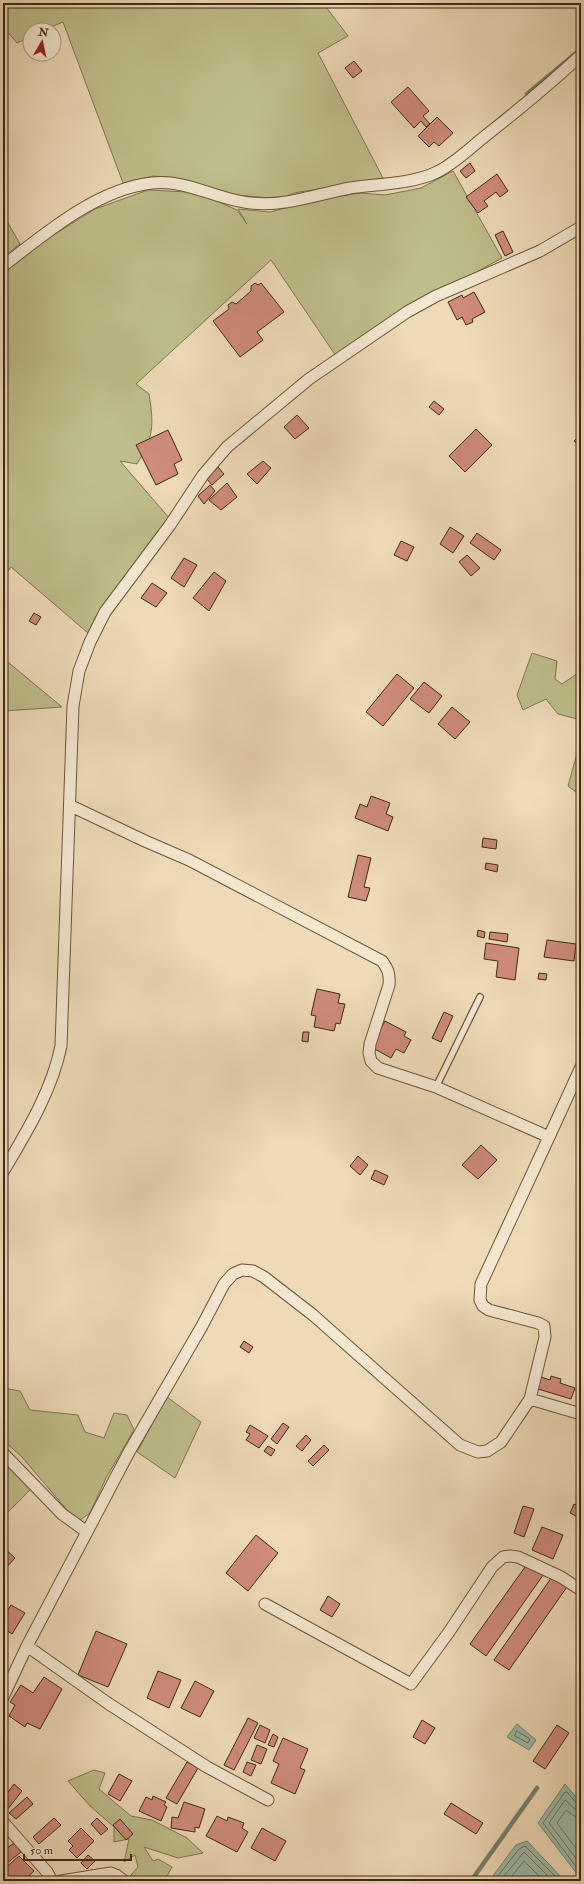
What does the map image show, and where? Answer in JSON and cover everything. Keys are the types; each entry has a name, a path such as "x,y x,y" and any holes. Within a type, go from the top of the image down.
{"street":[{"path":"3,266 68,217 96,202 138,186 153,183 176,183 250,203 274,204 350,188 413,179 436,173 501,124 581,55"},
{"path":"3,1172 50,1084 57,1066 61,1046 71,806 73,706 79,671 90,642 105,612 217,458 290,394 382,328 436,296 540,251 581,227"},
{"path":"71,806 189,860 382,961 388,968 390,975 389,984 368,1053 371,1061 382,1070 436,1087 550,1137"},
{"path":"3,1697 27,1646 129,1452 202,1326 224,1284 233,1274 242,1270 253,1271 264,1277 313,1315 460,1445 471,1450 487,1451 501,1442 530,1399 545,1337 544,1326 538,1323 489,1310 482,1306 480,1294 481,1284 581,1067"},
{"path":"530,1399 581,1414"},
{"path":"3,1452 62,1514 87,1532"},
{"path":"265,1604 411,1684 449,1632 492,1567 503,1557 518,1557 561,1577 581,1590"},
{"path":"27,1646 109,1704 201,1762 268,1800"},
{"path":"3,1822 47,1872 52,1881"},
{"path":"61,1881 111,1873 124,1881"}],"lane":[{"path":"436,1087 480,997"}],"green space":[{"path":"3,3 323,3 348,36 318,53 383,178 294,193 280,199 236,195 167,177 153,176 123,183 63,22 22,22 22,41 17,43 3,27"},
{"path":"453,171 502,258 413,307 336,356 271,260 136,384 149,394 152,414 150,438 137,464 120,461 170,519 96,616 88,633 11,567 3,578 3,273 50,237 95,209 148,190 188,192 212,199 237,210 247,224 238,209 270,212 307,202 359,193 385,195 421,188"},
{"path":"3,214 20,244 3,257"},
{"path":"532,653 557,661 555,679 562,684 581,671 581,720 558,714 546,699 523,710 517,695"},
{"path":"3,658 62,707 3,711"},
{"path":"578,750 581,751 581,796 568,786"},
{"path":"3,1388 20,1391 30,1410 78,1415 85,1432 104,1438 114,1413 127,1415 134,1430 106,1478 90,1513 80,1520 68,1511 21,1456 3,1440"},
{"path":"167,1397 201,1422 175,1478 137,1452"},
{"path":"3,1459 32,1488 3,1517"},
{"path":"94,1770 105,1773 99,1789 131,1816 152,1820 187,1838 203,1853 178,1858 144,1847 153,1861 158,1859 172,1867 166,1878 168,1881 126,1881 138,1867 135,1855 124,1862 129,1839 114,1842 114,1827 90,1806 68,1781"}],"water":[{"path":"517,1724 536,1740 529,1750 507,1737"},
{"path":"565,1784 581,1803 581,1879 538,1823"},
{"path":"527,1841 565,1881 489,1881 516,1845"}],"building":[{"path":"354,61 362,71 353,78 345,68"},
{"path":"408,87 429,111 423,116 430,124 426,127 421,121 414,128 391,102"},
{"path":"437,117 453,133 439,146 434,142 429,147 418,136"},
{"path":"470,163 475,171 466,178 460,171"},
{"path":"497,174 508,191 500,197 496,192 484,201 488,206 478,213 466,197"},
{"path":"503,231 513,252 505,256 495,235"},
{"path":"255,283 258,285 261,283 284,312 257,332 263,340 240,357 213,321 229,309 228,305 232,302 236,304 251,291 251,286"},
{"path":"474,292 485,312 472,319 473,322 466,325 462,317 457,320 448,302 462,295 463,298"},
{"path":"434,401 444,409 439,415 429,407"},
{"path":"297,415 309,428 295,439 284,427"},
{"path":"476,429 492,445 465,472 449,456"},
{"path":"168,430 182,460 174,464 178,474 156,485 136,445"},
{"path":"579,436 581,438 581,448 574,441"},
{"path":"263,461 271,468 257,484 247,474"},
{"path":"218,467 224,474 212,485 206,478"},
{"path":"227,483 237,497 221,510 209,500"},
{"path":"210,485 215,491 204,504 198,496"},
{"path":"450,527 464,536 453,553 440,544"},
{"path":"477,533 501,550 494,560 470,543"},
{"path":"401,541 414,547 407,561 394,555"},
{"path":"467,555 480,568 471,576 459,562"},
{"path":"184,558 197,565 184,587 171,578"},
{"path":"214,572 226,581 209,611 193,598"},
{"path":"152,583 167,593 156,607 141,598"},
{"path":"34,613 41,617 36,625 29,621"},
{"path":"397,674 414,688 383,726 366,712"},
{"path":"424,682 442,696 429,713 410,699"},
{"path":"452,707 470,722 455,739 438,724"},
{"path":"371,796 390,803 386,814 393,817 388,831 355,818 360,804 367,807"},
{"path":"483,838 497,840 496,849 482,847"},
{"path":"358,855 371,858 364,887 370,888 366,901 348,897"},
{"path":"486,863 498,865 497,872 485,869"},
{"path":"478,930 485,932 484,938 477,936"},
{"path":"490,932 508,934 507,942 489,939"},
{"path":"547,940 576,944 574,961 544,957"},
{"path":"486,943 519,948 515,980 496,977 498,961 484,959"},
{"path":"539,973 547,974 546,980 538,979"},
{"path":"317,989 340,994 338,1003 345,1004 340,1024 336,1023 334,1031 314,1027 316,1016 311,1015"},
{"path":"444,1012 453,1016 441,1042 432,1038"},
{"path":"385,1021 406,1032 404,1036 411,1040 404,1053 396,1049 391,1058 371,1047"},
{"path":"303,1032 309,1032 308,1042 302,1041"},
{"path":"481,1145 497,1160 478,1179 462,1165"},
{"path":"358,1156 368,1165 360,1175 350,1166"},
{"path":"375,1170 388,1176 384,1185 371,1179"},
{"path":"244,1341 253,1347 249,1353 240,1347"},
{"path":"551,1376 561,1379 560,1383 575,1388 571,1399 538,1389 541,1377 550,1380"},
{"path":"283,1423 289,1427 277,1444 271,1439"},
{"path":"250,1425 268,1436 259,1448 246,1440 250,1434 246,1432"},
{"path":"306,1435 311,1440 302,1451 296,1446"},
{"path":"324,1445 329,1450 313,1466 308,1461"},
{"path":"268,1446 275,1450 271,1456 264,1451"},
{"path":"574,1504 581,1507 578,1517 570,1513"},
{"path":"523,1506 534,1509 524,1537 514,1533"},
{"path":"542,1527 563,1535 553,1559 532,1550"},
{"path":"256,1535 278,1553 248,1591 226,1573"},
{"path":"3,1547 15,1558 5,1569 3,1567"},
{"path":"530,1560 546,1571 486,1656 470,1644"},
{"path":"554,1574 569,1584 509,1670 494,1660"},
{"path":"328,1596 340,1604 332,1617 320,1610"},
{"path":"11,1605 25,1613 12,1634 3,1628 3,1618"},
{"path":"96,1631 127,1644 108,1687 78,1675"},
{"path":"158,1671 181,1680 169,1708 147,1698"},
{"path":"44,1677 62,1689 40,1729 27,1723 25,1727 9,1716 15,1705 10,1702 21,1685 33,1693"},
{"path":"195,1681 214,1691 200,1717 181,1708"},
{"path":"248,1718 258,1723 234,1770 224,1765"},
{"path":"422,1720 435,1728 425,1744 413,1737"},
{"path":"260,1725 270,1730 265,1743 254,1738"},
{"path":"557,1725 569,1733 545,1769 533,1761"},
{"path":"273,1734 278,1737 274,1747 268,1745"},
{"path":"283,1738 308,1749 300,1768 305,1770 295,1794 271,1783 279,1764 273,1761"},
{"path":"257,1745 267,1749 261,1764 251,1760"},
{"path":"187,1762 198,1768 177,1804 166,1798"},
{"path":"247,1762 256,1765 251,1776 243,1772"},
{"path":"119,1774 132,1781 120,1801 108,1794"},
{"path":"14,1784 22,1791 7,1810 3,1807 3,1799"},
{"path":"153,1796 166,1802 164,1805 167,1807 161,1821 139,1811 146,1797 152,1800"},
{"path":"27,1797 33,1804 16,1819 9,1813"},
{"path":"184,1802 205,1809 199,1828 195,1827 195,1832 171,1828 172,1817 178,1818"},
{"path":"451,1803 483,1823 476,1834 444,1814"},
{"path":"217,1816 227,1821 228,1817 244,1823 242,1828 248,1832 237,1852 206,1836"},
{"path":"54,1818 61,1825 39,1844 33,1837"},
{"path":"97,1818 108,1829 101,1835 91,1824"},
{"path":"120,1819 133,1834 126,1840 113,1825"},
{"path":"81,1828 94,1841 77,1858 69,1850 73,1846 68,1841"},
{"path":"262,1828 286,1841 275,1861 251,1848"},
{"path":"14,1843 21,1852 7,1863 3,1858 3,1851"},
{"path":"88,1855 95,1861 87,1869 81,1863"},
{"path":"19,1856 34,1871 23,1881 3,1881 3,1870"}],"waterway":[{"path":"527,94 581,49"},
{"path":"471,1881 537,1788"}]}
